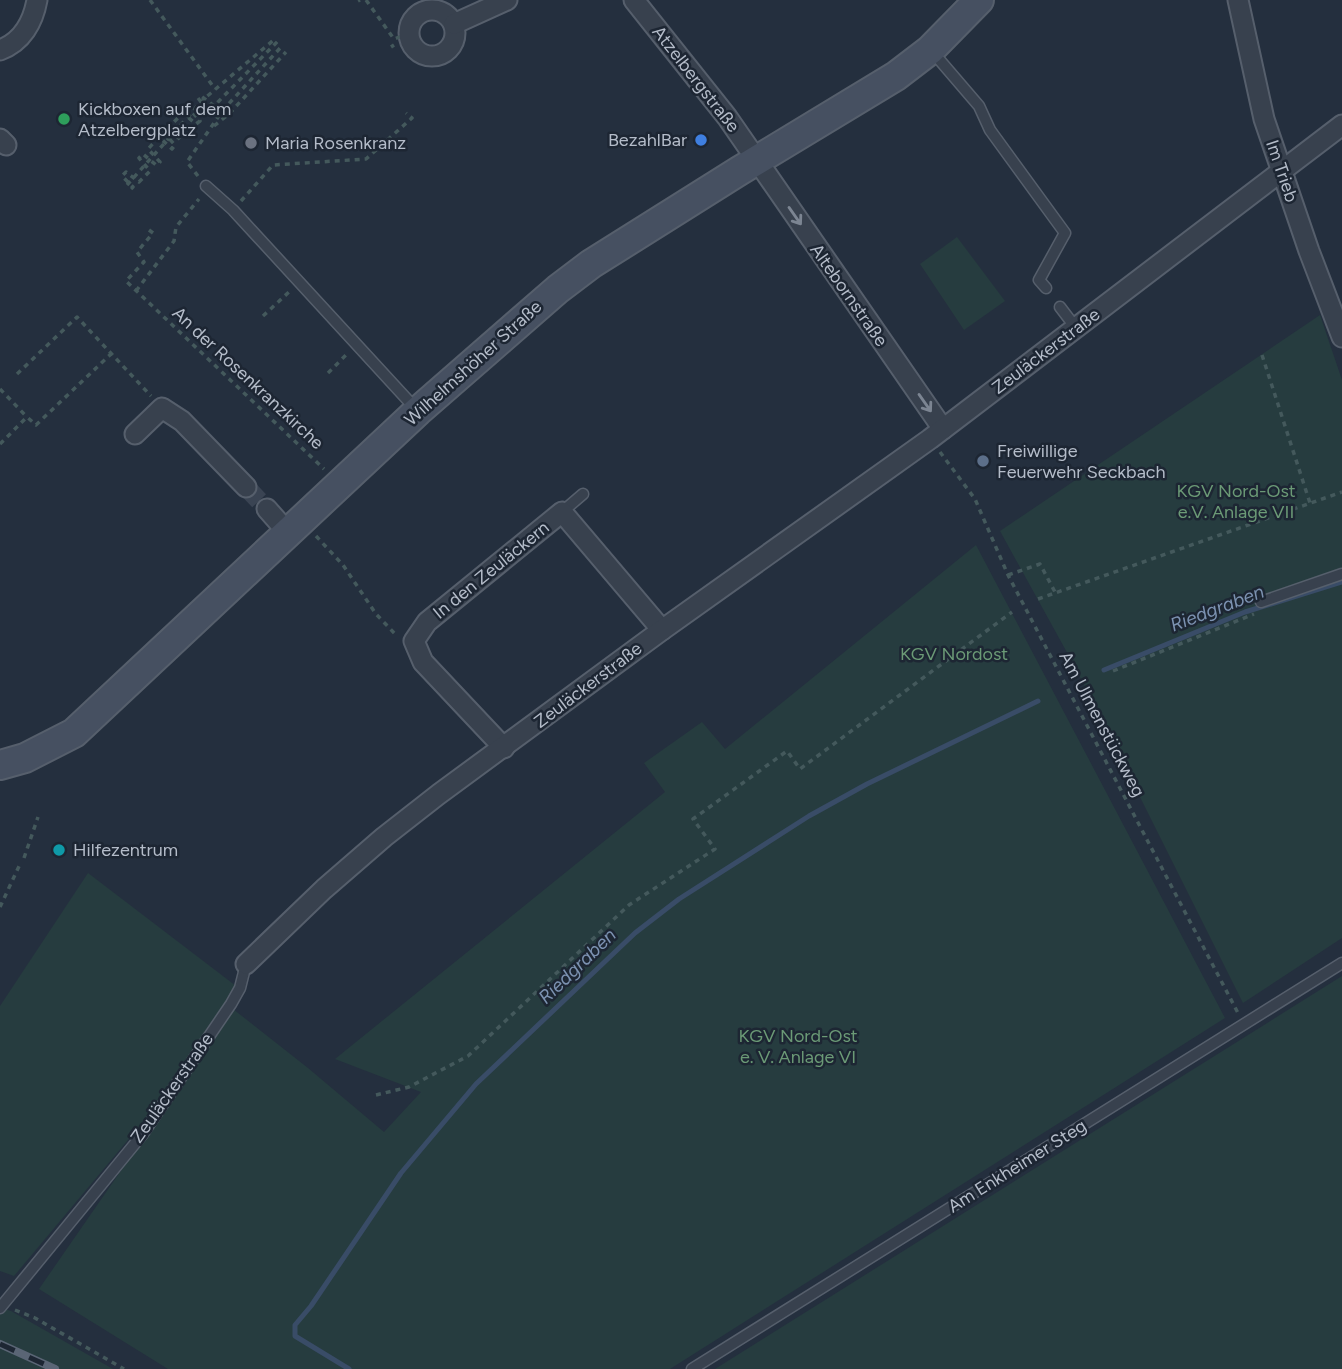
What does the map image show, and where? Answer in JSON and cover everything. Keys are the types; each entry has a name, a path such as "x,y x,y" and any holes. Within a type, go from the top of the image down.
{"main road":[{"name":"Wilhelmshöher Straße","path":"0,765 25,758 74,733 418,411 558,289 591,264 756,160 896,76 930,50 979,0"}],"street":[{"path":"0,50 15,42 24,33 31,21 37,0"},
{"path":"454,24 508,0"},
{"name":"Atzelbergstraße","path":"634,0 727,117 756,160"},
{"name":"Im Trieb","path":"1238,0 1264,119 1342,337"},
{"name":"Zeuläckerstraße","path":"246,964 324,889 384,837 662,630 937,434 1342,125"},
{"name":"Altebornstraße","path":"756,160 937,434"},
{"path":"135,435 162,408 183,421 246,487"},
{"path":"267,509 296,528"},
{"name":"In den Zeuläckern","path":"414,640 427,622 562,512 662,630"},
{"path":"414,640 423,662 504,748"}],"lane":[{"path":"930,50 979,106 990,130 1065,233 1039,280 1046,288"},
{"path":"206,186 233,210 418,411"},
{"path":"1060,307 1076,328"},
{"path":"562,512 583,494"},
{"path":"1261,601 1342,574"},
{"name":"Am Enkheimer Steg","path":"692,1369 1342,963"},
{"name":"Zeuläckerstraße","path":"2,1307 142,1135 231,1004 240,988 246,964"}],"path":[{"path":"150,0 215,89"},
{"path":"366,0 394,39 402,36"},
{"path":"196,108 203,100 215,89 277,40 214,106 203,100"},
{"path":"187,162 244,85 282,46"},
{"path":"212,128 229,114 286,52"},
{"path":"131,189 134,187 122,176 126,172 139,183 150,171 139,158 143,154 156,165 160,162 148,149 159,137 172,149 175,145 164,132 168,129 181,140 184,136 173,124 183,113 196,124 200,121 189,108 192,104 205,115 208,111 203,100"},
{"path":"188,117 192,112"},
{"path":"233,210 273,165 366,159 412,118 406,113"},
{"path":"173,134 177,129"},
{"path":"145,165 169,138"},
{"path":"128,184 133,178"},
{"path":"149,230 153,233 137,252 144,262 126,281 136,291 174,241 176,227 202,196 201,190 206,186"},
{"path":"263,316 300,282"},
{"name":"An der Rosenkranzkirche","path":"136,291 340,486"},
{"path":"17,374 77,317 162,408"},
{"path":"328,373 357,344"},
{"path":"0,389 36,425 112,353"},
{"path":"1262,355 1310,503"},
{"path":"0,444 27,417"},
{"name":"Am Ulmenstückweg","path":"937,434 975,499 1008,575 1244,1025"},
{"path":"1038,599 1342,492"},
{"path":"296,528 343,565 376,614 397,636 414,640"},
{"path":"1008,575 1040,564 1055,593"},
{"path":"376,1095 410,1087 468,1056 629,905 715,849 693,819 787,751 800,769 1012,612"},
{"path":"1114,671 1258,613"},
{"path":"0,907 23,860 38,817"},
{"path":"2,1307 35,1318 124,1369"}],"green space":[{"path":"957,237 1005,301 964,330 920,264"},
{"name":"KGV Nord-Ost e.V. Anlage VII","path":"1320,315 1342,380 1342,938 1243,1003 1075,667 1000,531"},
{"name":"KGV Nord-Ost e. V. Anlage VI","path":"976,545 1225,1018 670,1369 168,1369 39,1289 233,1009 384,1132 421,1092 335,1059 665,792 644,763 702,722 725,749"},
{"path":"88,873 236,986 148,1116 14,1276 0,1271 0,1006"},
{"path":"1342,976 1342,1369 715,1369"},
{"path":"0,1307 11,1311 113,1369 0,1369"}],"waterway":[{"name":"Riedgraben","path":"1104,670 1245,612 1342,582"},
{"name":"Riedgraben","path":"349,1369 295,1336 295,1325 311,1306 401,1173 476,1084 635,933 679,899 809,816 867,784 1038,701"}],"tunnel":[{"path":"246,487 267,509"}],"railway":[{"path":"0,1344 55,1369"}],"place":[{"name":"Kickboxen auf dem Atzelbergplatz","path":"64,119"},
{"name":"BezahlBar","path":"701,140"},
{"name":"Maria Rosenkranz","path":"251,143"},
{"name":"Freiwillige Feuerwehr Seckbach","path":"983,461"},
{"name":"Hilfezentrum","path":"59,850"}],"park label":[{"name":"KGV Nordost","path":"954,654"}]}
